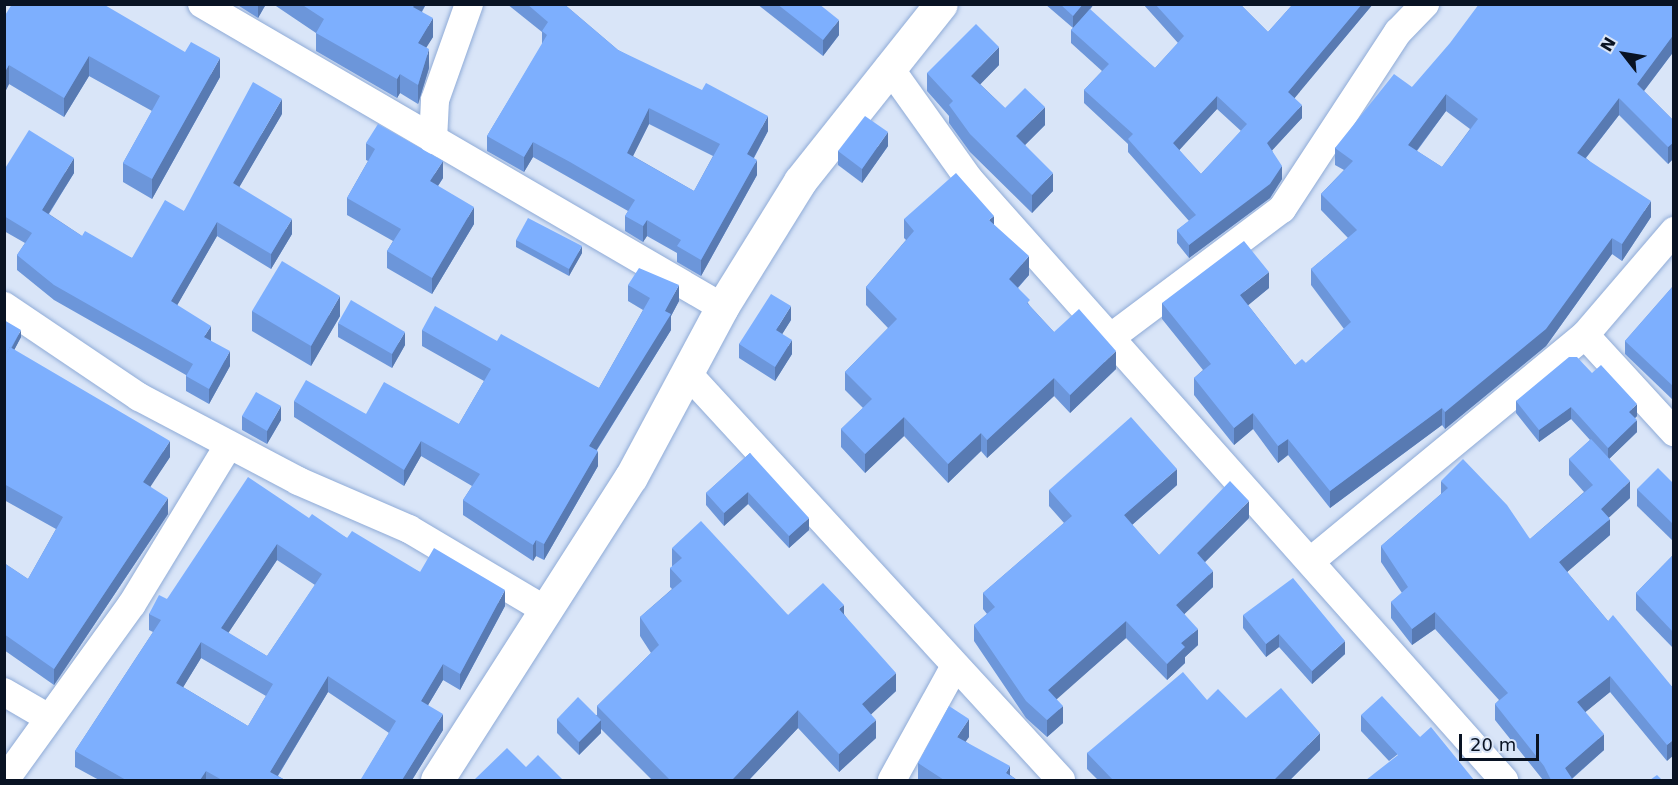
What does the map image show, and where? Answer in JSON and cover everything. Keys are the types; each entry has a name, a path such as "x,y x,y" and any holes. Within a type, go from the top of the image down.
{"street":[{"path":"202,4 722,307"},
{"path":"433,140 435,100 469,4"},
{"path":"437,780 547,611 688,375 722,307 800,181 941,4"},
{"path":"1110,338 1282,209 1398,32 1425,4"},
{"path":"889,67 969,179 1312,560 1504,780"},
{"path":"1312,560 1585,334 1674,231"},
{"path":"4,306 140,397 228,446 408,529 547,611"},
{"path":"1585,334 1674,432"},
{"path":"688,375 1061,780"},
{"path":"5,780 47,717 132,604 228,446"},
{"path":"892,780 955,666"},
{"path":"4,692 47,717"}],"building":[{"path":"12,4 103,4 185,52 191,42 220,58 152,179 123,163 160,96 89,56 64,98 9,65 4,70 4,17"},
{"path":"301,4 415,4 413,7 433,18 418,43 429,49 418,85 400,74 397,79 316,33 324,19"},
{"path":"527,4 564,4 618,50 702,90 706,83 768,116 747,154 757,160 701,260 677,246 681,240 647,220 643,226 625,216 635,200 570,162 533,142 524,157 487,136 547,35 542,31 548,22","holes":["649,108 720,144 694,191 627,153"]},
{"path":"777,4 819,4 839,20 823,40"},
{"path":"1060,4 1083,4 1073,16"},
{"path":"1155,4 1240,4 1268,32 1293,4 1362,4 1288,92 1302,105 1267,143 1282,166 1270,184 1189,245 1177,230 1196,215 1128,139 1133,134 1084,90 1109,64 1071,30 1090,9 1155,68 1184,36","holes":["1217,96 1247,124 1201,174 1173,143"]},
{"path":"1479,4 1674,4 1674,34 1637,84 1674,121 1674,142 1668,147 1619,98 1577,153 1651,201 1622,244 1612,238 1546,329 1445,412 1442,408 1330,491 1288,439 1278,446 1253,413 1234,428 1194,378 1211,364 1162,303 1244,241 1269,272 1240,295 1295,365 1302,359 1306,363 1351,322 1311,269 1357,230 1321,194 1353,161 1335,148 1394,74 1412,87 1450,43","holes":["1446,94 1478,119 1442,167 1408,145"]},
{"path":"976,24 999,47 971,76 1005,108 1025,88 1045,107 1016,136 1053,173 1032,195 970,134 949,105 953,101 927,73"},
{"path":"253,82 282,99 233,183 292,219 271,254 217,222 171,301 211,326 204,337 230,351 209,389 186,376 193,364 54,285 17,255 32,233 4,216 4,170 29,130 74,158 42,210 82,236 85,231 132,258 165,200 184,211"},
{"path":"865,116 888,132 862,169 838,151"},
{"path":"378,124 443,161 430,181 474,207 432,278 387,251 401,229 347,198 375,149 366,143"},
{"path":"956,173 994,216 989,220 1029,256 1009,279 1030,300 1027,303 1054,332 1079,309 1116,351 1070,395 1054,378 987,440 981,433 948,464 904,417 865,454 841,429 872,399 845,372 897,319 866,287 914,231 904,219"},
{"path":"528,218 582,246 569,269 516,240"},
{"path":"282,261 340,296 311,346 252,311"},
{"path":"639,268 679,285 665,311 671,314 589,446 598,451 544,544 536,540 533,545 463,500 480,474 421,441 404,470 294,401 306,380 366,414 384,382 459,424 491,369 422,330 435,306 497,341 501,334 599,388 650,298 628,285"},
{"path":"1674,285 1674,387 1625,341"},
{"path":"771,294 791,306 776,330 792,340 775,367 739,344"},
{"path":"351,300 405,332 392,354 338,323"},
{"path":"4,320 21,330 6,354 4,353"},
{"path":"10,347 170,441 143,482 168,498 54,669 4,634 4,563 28,579 63,517 4,484 4,357"},
{"path":"1569,357 1577,357 1592,373 1601,365 1637,404 1629,412 1637,420 1608,448 1571,407 1539,430 1516,401"},
{"path":"256,392 281,406 267,431 242,416"},
{"path":"1131,417 1177,469 1124,515 1159,555 1230,481 1249,501 1197,553 1213,571 1176,605 1198,629 1181,643 1185,647 1167,664 1126,621 1048,690 1063,706 1047,720 1026,701 974,625 995,607 983,593 1072,516 1049,490"},
{"path":"1591,439 1630,481 1601,509 1610,519 1559,562 1608,621 1613,615 1674,689 1674,739 1667,745 1610,676 1577,702 1604,734 1565,768 1573,780 1551,780 1544,766 1495,704 1508,693 1435,612 1412,629 1391,602 1408,587 1381,546 1448,488 1441,481 1463,459 1507,505 1530,539 1593,485 1569,459"},
{"path":"750,453 809,518 789,536 748,492 724,513 706,493"},
{"path":"1658,468 1674,484 1674,525 1637,489"},
{"path":"248,477 309,518 312,514 347,538 352,531 420,572 434,548 505,590 460,674 443,664 421,701 443,714 402,780 361,779 396,721 328,676 270,772 285,780 222,780 206,771 200,780 126,780 75,751 161,620 149,614 159,595 167,599","holes":["277,544 322,574 267,656 221,628","201,642 273,684 248,726 176,683"]},
{"path":"701,521 788,615 823,583 844,605 839,609 896,673 862,704 876,720 839,754 798,710 732,780 670,780 597,706 659,645 640,617 682,581 670,568 682,558 672,548"},
{"path":"1674,554 1674,633 1636,593"},
{"path":"1293,578 1345,641 1312,671 1279,634 1266,644 1243,615"},
{"path":"1183,672 1207,700 1218,689 1246,718 1281,688 1320,733 1274,780 1113,780 1087,753"},
{"path":"1382,696 1420,737 1431,727 1474,780 1366,780 1398,755 1361,715"},
{"path":"578,697 601,720 579,742 557,719"},
{"path":"949,706 969,719 957,737 1010,766 1006,773 1017,780 944,780 918,763"},
{"path":"507,748 526,767 538,755 563,780 474,780"},
{"path":"1657,775 1662,780 1650,780"}]}
